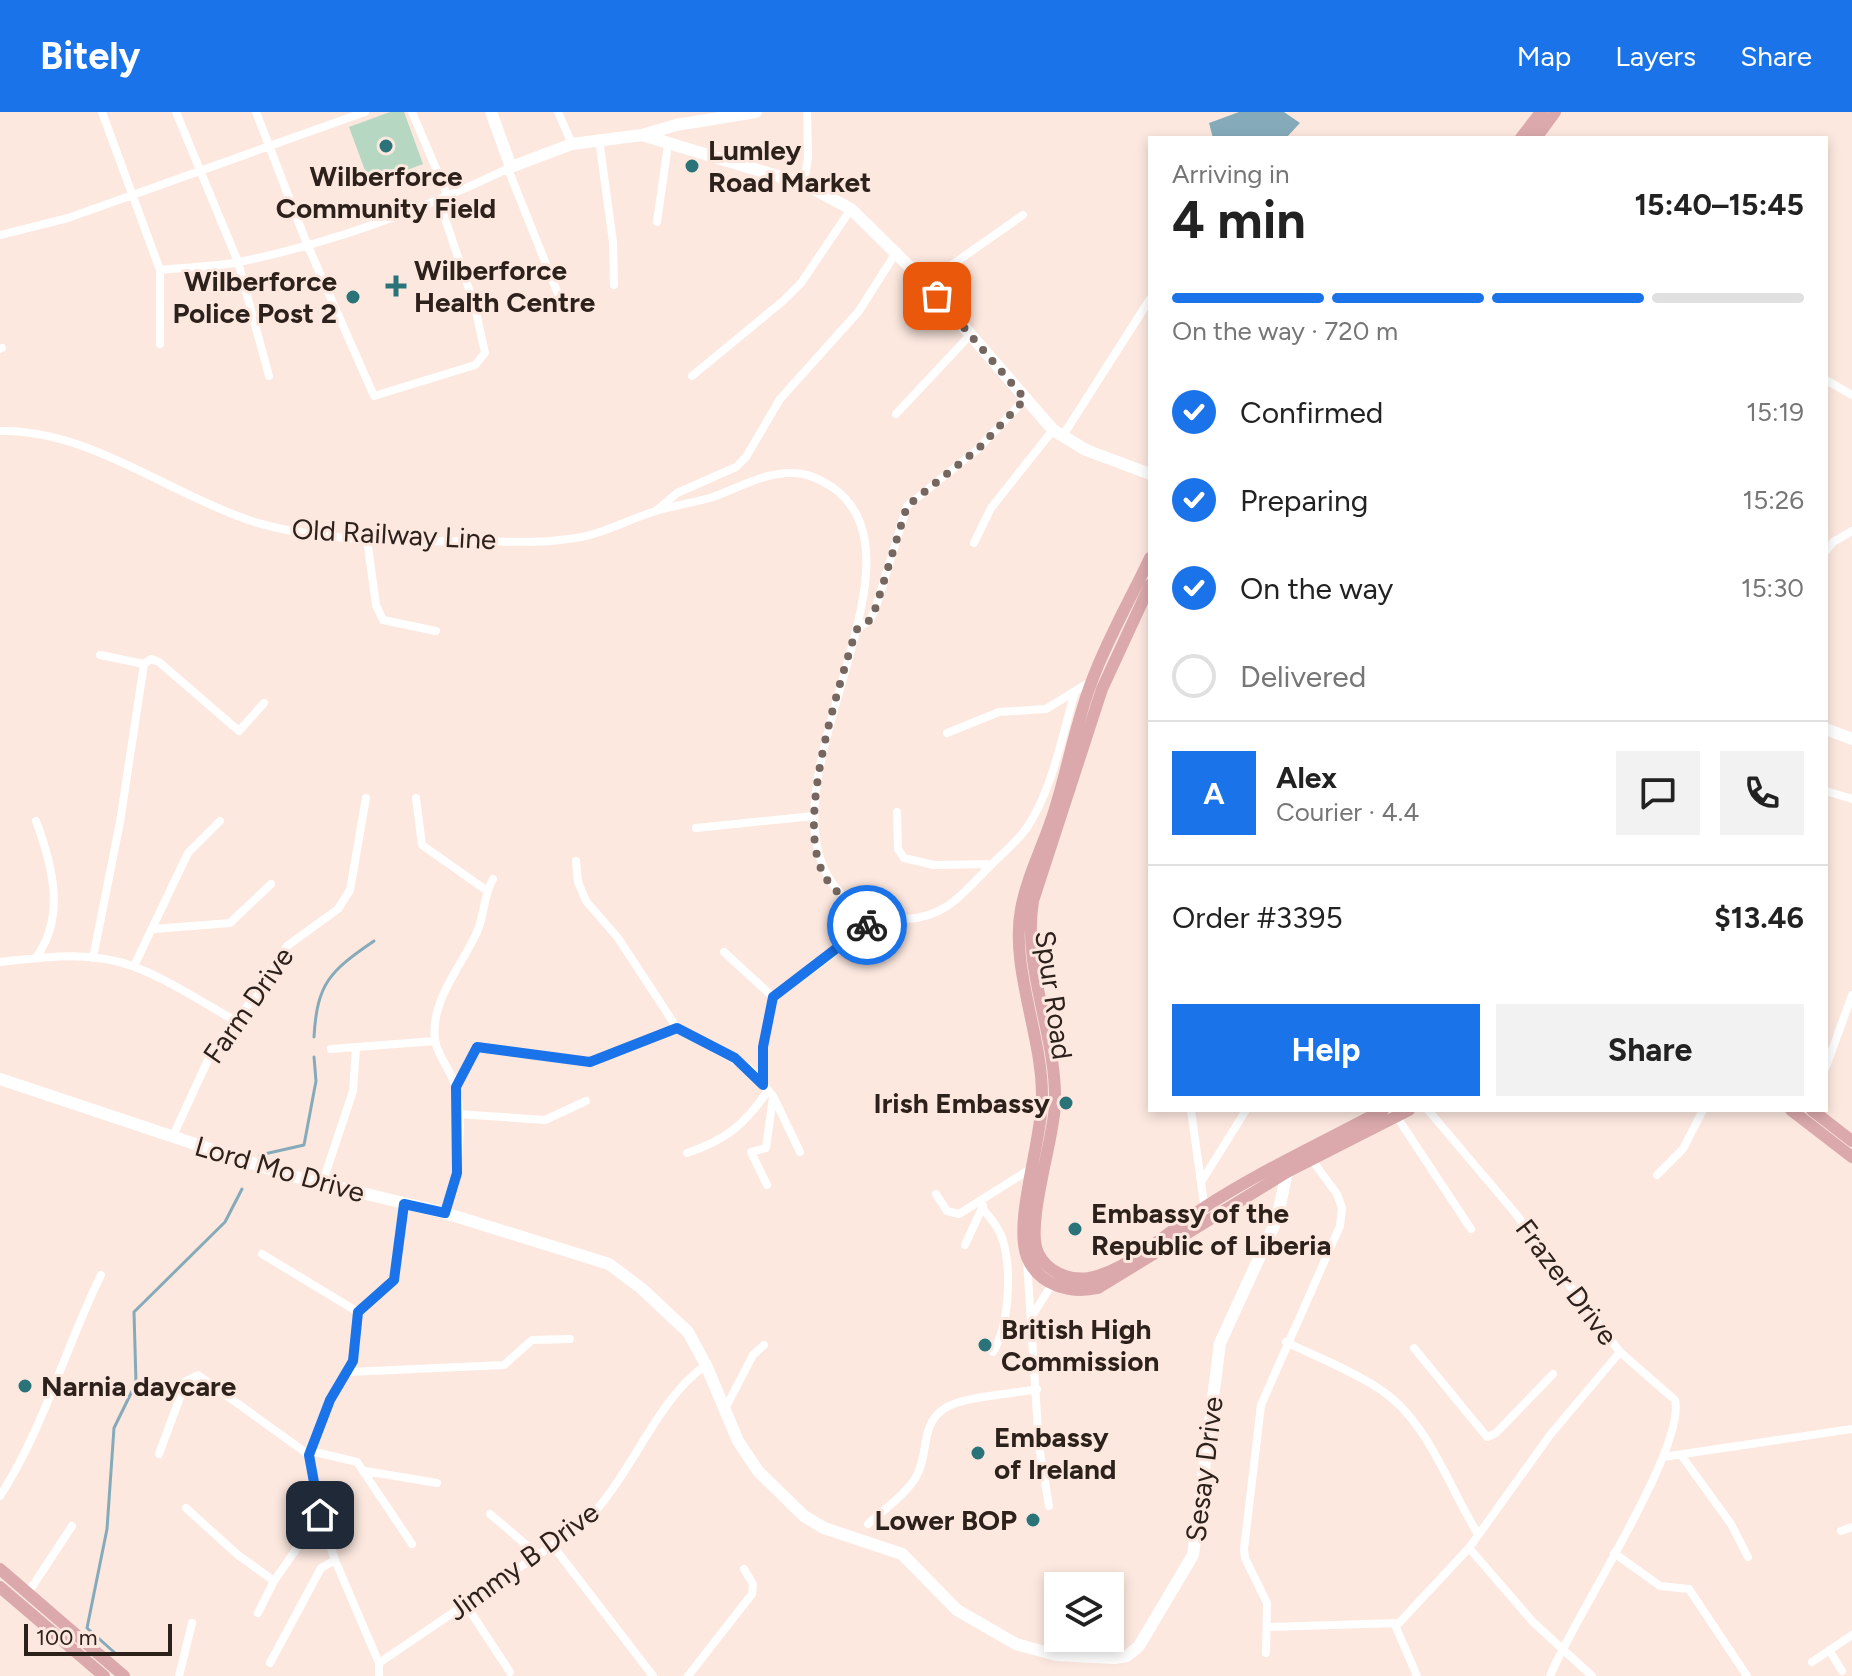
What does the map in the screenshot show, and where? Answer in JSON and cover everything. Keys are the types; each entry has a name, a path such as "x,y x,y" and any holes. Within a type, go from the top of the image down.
{"main road":[{"path":"1523,136 1541,112"},
{"path":"1537,136 1555,112"},
{"name":"Spur Road","path":"1027,1258 1023,1232 1041,1119 1041,1063 1020,911 1061,790 1092,681 1148,562"},
{"name":"Spur Road","path":"1148,589 1104,683 1038,885 1026,950 1055,1076 1052,1135 1035,1224 1038,1253 1053,1270 1079,1279 1108,1271 1167,1240"},
{"name":"Spur Road","path":"1052,1284 1069,1290 1098,1288 1206,1214 1286,1166 1378,1116 1403,1113"},
{"path":"1809,1113 1852,1141"},
{"path":"1809,1113 1852,1157"},
{"path":"1027,1258 1052,1284"},
{"path":"0,1569 124,1676"},
{"path":"0,1587 104,1676"}],"street":[{"path":"102,112 160,270 160,344"},
{"path":"176,112 199,174 238,262 269,376"},
{"path":"256,112 307,244 374,396 482,360 485,345 443,199 412,112"},
{"path":"0,235 68,218 199,174 346,115 365,112"},
{"path":"491,112 560,299"},
{"path":"558,112 572,144"},
{"path":"160,270 238,262 307,244 443,199 572,144 599,138 642,135 676,125 756,112"},
{"path":"804,184 808,157 807,112"},
{"path":"642,135 804,184 851,209 897,251 1058,433 1086,450 1148,473"},
{"path":"599,138 613,242 614,285"},
{"path":"657,222 668,145"},
{"path":"692,376 801,283 851,209"},
{"path":"926,283 1023,215"},
{"name":"Old Railway Line","path":"657,510 677,493 736,467 746,457 780,399 859,311 897,251"},
{"path":"974,543 991,508 1058,433 1148,302"},
{"path":"896,414 971,334"},
{"path":"1828,381 1852,395"},
{"path":"856,630 870,620 876,607 907,506 978,449 1025,399"},
{"name":"Old Railway Line","path":"0,431 42,433 68,441 186,495 269,526 367,539 429,542 568,539 607,531 657,510 687,505 788,473 805,474 835,489 845,500 865,544 868,565 856,630 823,752 814,816 817,853 823,873 850,903 875,917"},
{"path":"1828,548 1852,531"},
{"path":"367,539 376,605 383,620 436,631"},
{"path":"100,655 144,664"},
{"path":"93,958 120,822 144,664 151,659 159,662 239,731 264,703"},
{"path":"947,733 999,712 1046,709 1092,681"},
{"path":"767,1185 751,1152 766,1148 770,1135 763,1047 773,997 834,953 875,917 921,918 945,911 1028,828 1038,807 1075,692"},
{"path":"1828,730 1852,739"},
{"path":"1828,792 1852,799"},
{"name":"Farm Drive","path":"172,1138 194,1086 234,1020 260,993 287,946 342,904 354,878 366,798"},
{"path":"416,798 422,845 486,890"},
{"path":"897,812 898,849 904,858 934,865 991,864"},
{"path":"696,828 814,816"},
{"path":"36,821 55,882 47,935 37,956"},
{"path":"134,966 188,853 220,821"},
{"path":"576,861 578,882 586,901 618,938 677,1028 735,1058 768,1091 800,1152"},
{"path":"445,1213 457,1173 456,1087 435,1041 444,993 478,930 486,890 493,879"},
{"path":"154,929 230,923 271,884"},
{"path":"724,952 773,997"},
{"path":"0,962 37,956 93,958 134,966 234,1020"},
{"path":"1828,1061 1852,995"},
{"path":"456,1087 477,1047 590,1062 677,1028"},
{"path":"331,1049 435,1041"},
{"path":"322,1184 353,1091 356,1048"},
{"name":"Lord Mo Drive","path":"0,1079 172,1138 322,1184 445,1213 609,1264"},
{"path":"687,1153 746,1123 768,1091"},
{"path":"457,1114 545,1120 586,1101"},
{"path":"1191,1112 1206,1214"},
{"path":"1203,1180 1245,1112"},
{"name":"Frazer Drive","path":"1430,1112 1516,1214 1620,1352 1675,1400 1677,1418 1663,1457"},
{"path":"1657,1175 1683,1149 1702,1112"},
{"path":"1403,1113 1471,1229"},
{"path":"1266,1653 1263,1591 1249,1566 1244,1549 1257,1425 1268,1385 1340,1226 1342,1208 1337,1194 1308,1155"},
{"path":"936,1194 953,1215 982,1206 1034,1166"},
{"name":"Sesay Drive","path":"609,1264 675,1318 706,1365 738,1441 758,1471 804,1516 824,1528 902,1554 957,1610 1016,1644 1056,1655 1127,1656 1151,1630 1193,1555 1220,1343 1265,1252 1286,1166"},
{"path":"379,1676 379,1663 335,1560 320,1515 310,1453 330,1400 349,1372 355,1351 358,1312 394,1280 404,1204"},
{"path":"965,1245 982,1206"},
{"path":"982,1206 998,1228 1005,1250 1006,1326 993,1352"},
{"path":"262,1254 358,1312"},
{"path":"1027,1258 1033,1313 1039,1446 1049,1506"},
{"path":"0,1496 31,1442 67,1349 101,1275"},
{"path":"1033,1313 1052,1284"},
{"path":"349,1372 504,1365 510,1363 532,1340 570,1339"},
{"path":"1286,1342 1383,1390 1402,1409 1431,1450 1478,1534"},
{"path":"725,1409 753,1355 764,1345"},
{"path":"1414,1348 1487,1437 1496,1433 1553,1374"},
{"path":"1267,1627 1395,1625 1469,1548 1550,1435 1620,1352"},
{"name":"Jimmy B Drive","path":"379,1663 553,1546 603,1505 679,1387 706,1365"},
{"path":"159,1454 186,1381 198,1375 310,1453 348,1458 365,1471 412,1544"},
{"path":"868,1524 918,1474 925,1438 932,1422 944,1409 960,1402 1037,1389"},
{"path":"1550,1676 1561,1648 1663,1457 1852,1429"},
{"path":"1681,1455 1731,1524 1748,1557"},
{"path":"365,1471 437,1483"},
{"path":"186,1508 238,1555 274,1581"},
{"path":"490,1514 538,1555"},
{"path":"258,1613 274,1581 320,1515"},
{"path":"28,1593 72,1526"},
{"path":"1841,1531 1852,1527"},
{"path":"553,1546 650,1673 640,1676"},
{"path":"1469,1548 1533,1622 1592,1676"},
{"path":"1614,1553 1660,1586 1689,1589 1747,1676"},
{"path":"270,1663 321,1568 335,1560"},
{"path":"688,1676 752,1594 753,1584 744,1569"},
{"path":"466,1605 510,1672"},
{"path":"179,1676 192,1623"},
{"path":"1395,1625 1417,1676"},
{"path":"1812,1662 1852,1635"},
{"path":"1829,1650 1842,1671"}],"green space":[{"name":"Wilberforce Community Field","path":"390,112 404,112 423,164 370,184 349,127"}],"water":[{"path":"1239,112 1284,112 1300,123 1288,136 1212,136 1209,123"}],"waterway":[{"path":"314,1037 318,1003 329,980 346,961 374,941"},
{"path":"260,1155 304,1145 316,1081 314,1057"},
{"path":"115,1653 87,1628 107,1529 114,1428 136,1383 134,1312 225,1222 242,1189"}],"way so far":[{"path":"867,925 875,917 850,903 823,873 817,853 814,816 830,720 856,630 870,620 876,607 907,506 978,449 1025,399 937,296"}],"place":[{"name":"Wilberforce Community Field","path":"386,146"},
{"name":"Lumley Road Market","path":"692,166"},
{"name":"Wilberforce Health Centre","path":"396,286"},
{"name":"Wilberforce Police Post 2","path":"353,297"},
{"name":"Irish Embassy","path":"1066,1103"},
{"name":"Embassy of the Republic of Liberia","path":"1075,1229"},
{"name":"British High Commission","path":"985,1345"},
{"name":"Narnia daycare","path":"25,1386"},
{"name":"Embassy of Ireland","path":"978,1453"},
{"name":"Lower BOP","path":"1033,1520"}],"route":[{"path":"320,1515 309,1455 330,1400 353,1361 358,1312 394,1280 404,1204 445,1213 455,1189 458,1157 456,1087 470,1055 477,1047 590,1062 677,1028 735,1058 749,1068 763,1085 765,1026 773,997 867,925"}]}
